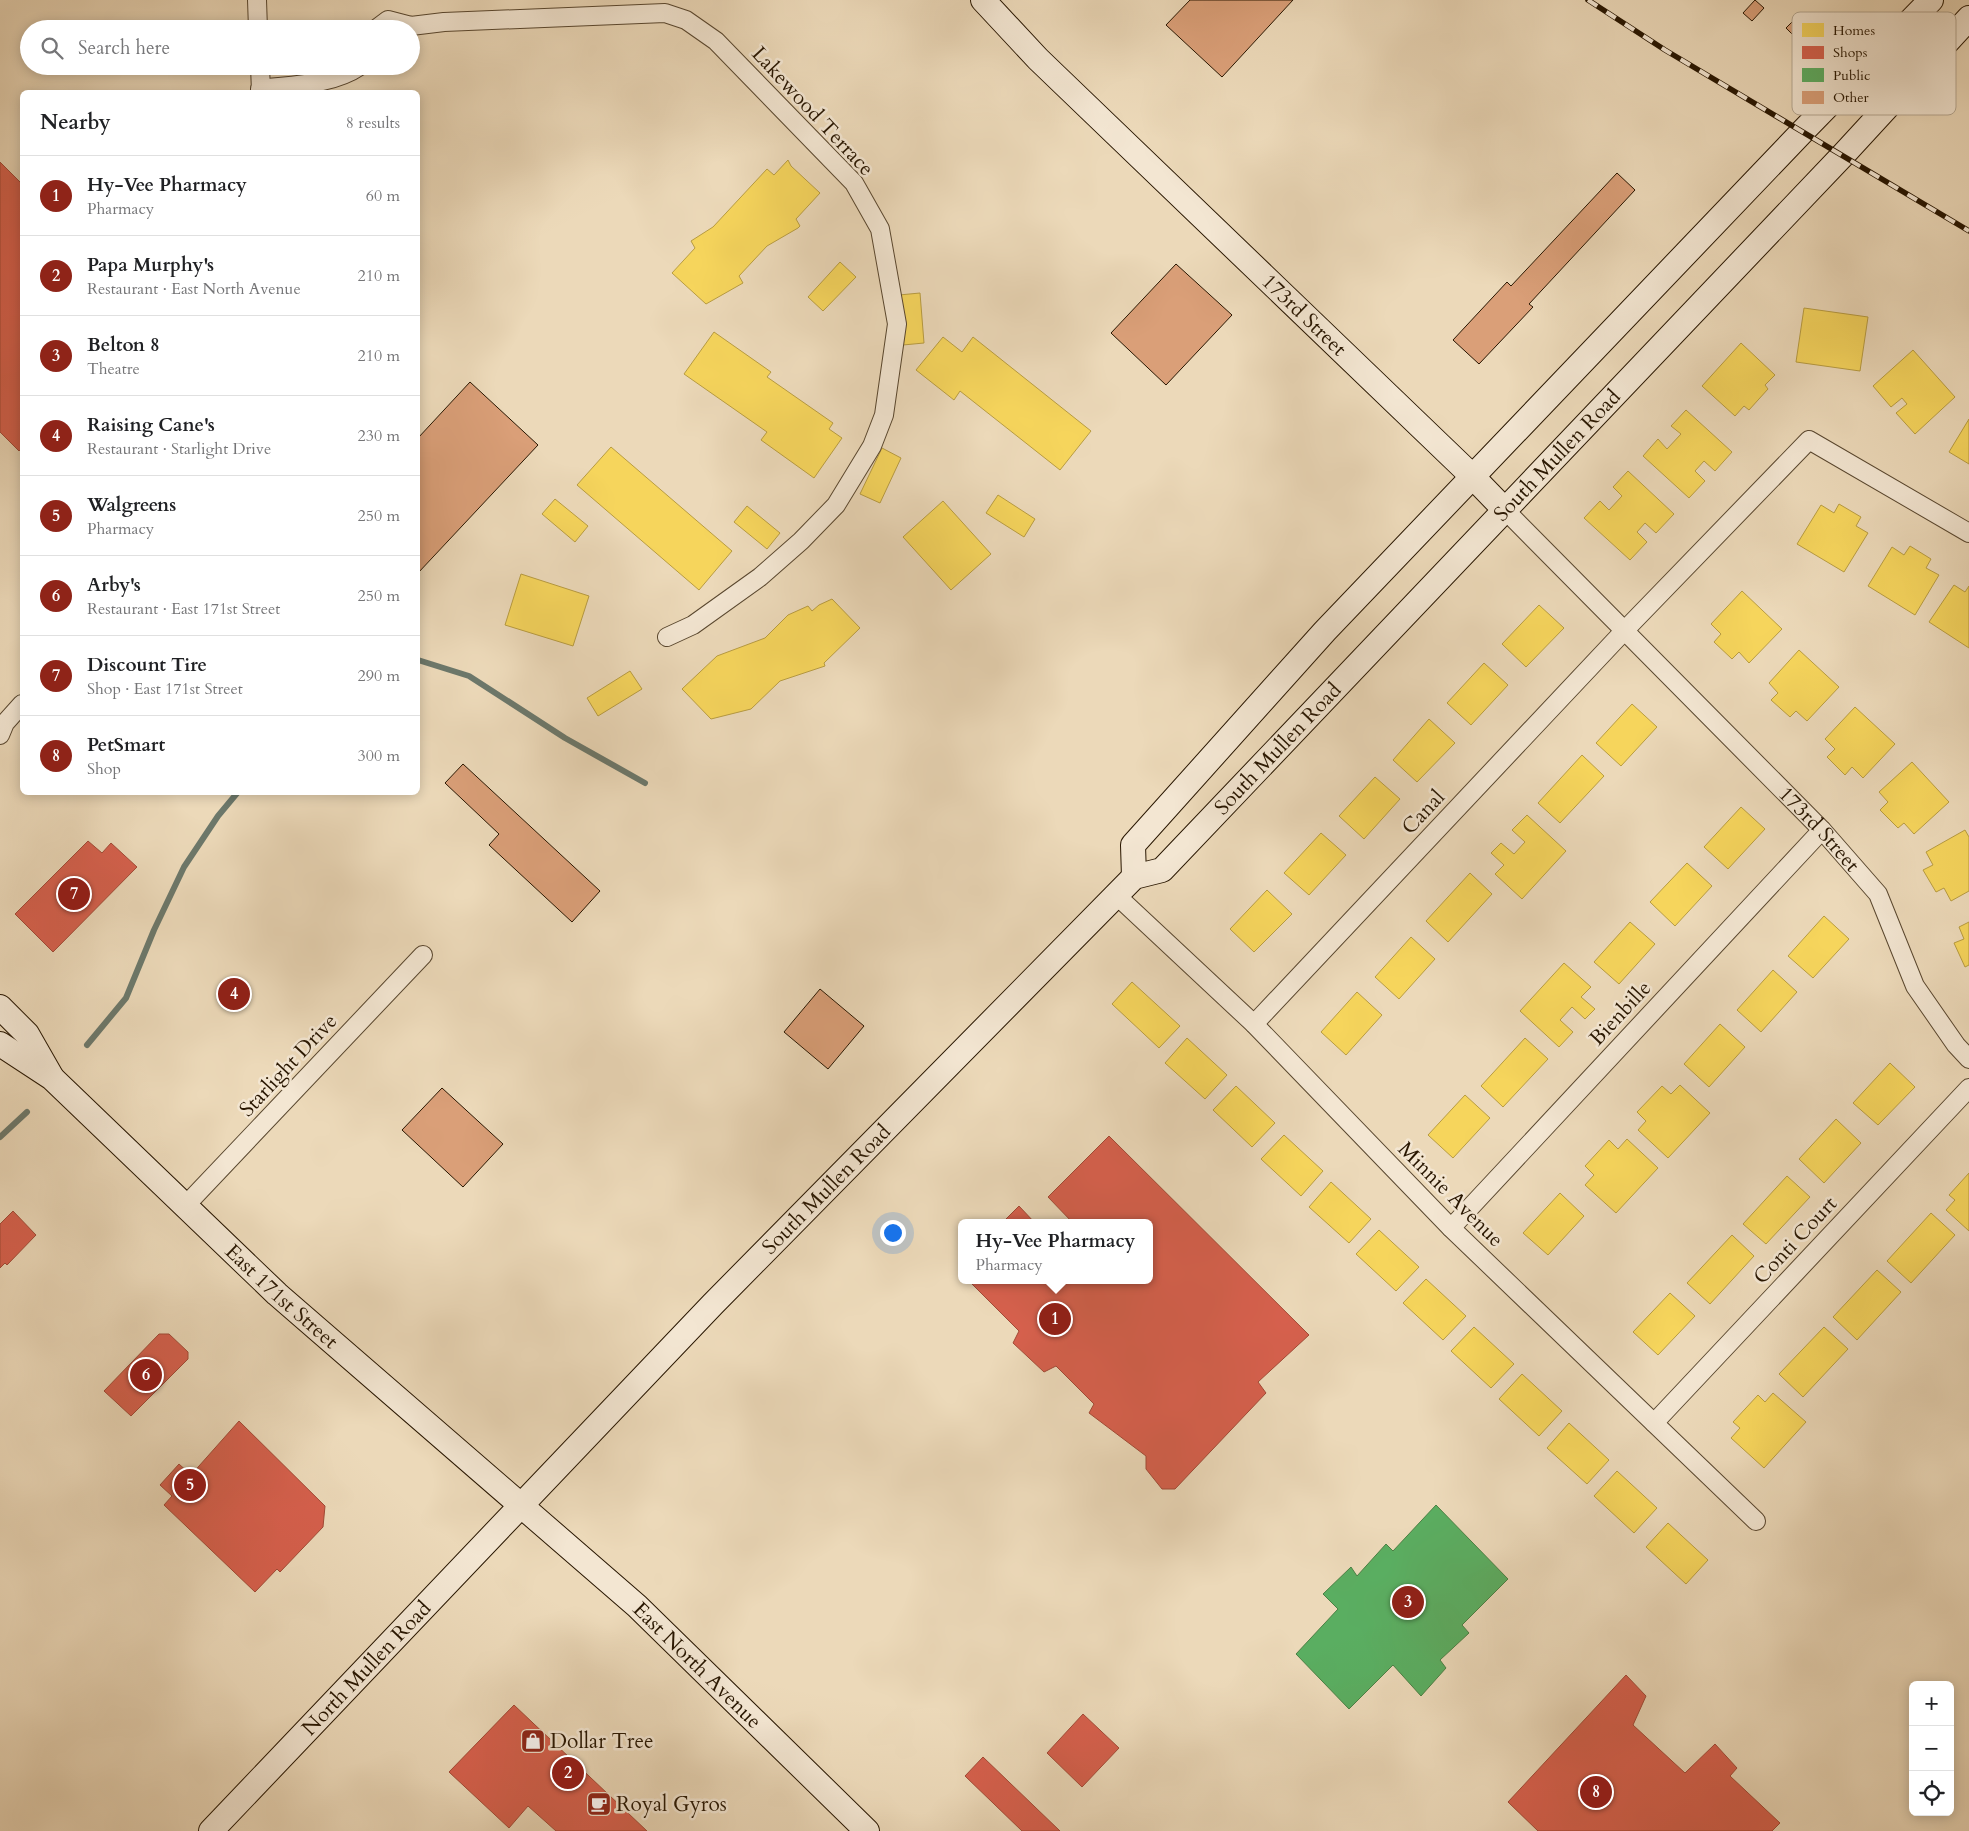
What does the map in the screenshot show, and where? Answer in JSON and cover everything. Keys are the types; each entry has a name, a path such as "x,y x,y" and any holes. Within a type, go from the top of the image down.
{"street":[{"path":"257,0 258,20"},
{"name":"173rd Street","path":"983,0 1038,59 1472,476 1822,830 1878,894 1915,986 1956,1045 1969,1059"},
{"name":"South Mullen Road","path":"1919,12 1931,0"},
{"name":"Lakewood Terrace","path":"420,26 444,22 665,13 686,20 716,41 854,183 880,229 897,324 884,415 872,446 836,505 801,541 760,577 701,620 667,637"},
{"name":"South Mullen Road","path":"1956,32 1969,18"},
{"path":"260,75 260,90 316,82 340,75"},
{"name":"South Mullen Road","path":"1134,877 1133,845 1325,631 1820,115"},
{"name":"South Mullen Road","path":"521,1505 713,1304 1134,877 1162,870 1880,115"},
{"path":"1626,630 1809,440 1969,533"},
{"name":"Canal","path":"1254,1024 1626,630"},
{"path":"2,728 20,706"},
{"name":"Bienbille","path":"1451,1228 1822,830"},
{"name":"Minnie Avenue","path":"1116,895 1254,1024 1451,1228 1756,1522"},
{"name":"Starlight Drive","path":"186,1205 423,955"},
{"name":"East 171st Street","path":"0,1007 27,1034 52,1078"},
{"name":"East 171st Street","path":"0,1044 52,1078 277,1294 521,1505"},
{"name":"Conti Court","path":"1654,1423 1969,1088"},
{"name":"North Mullen Road","path":"211,1831 521,1505"},
{"name":"East North Avenue","path":"521,1505 637,1606 867,1831"}],"building: Homes":[{"path":"788,160 791,166 820,193 796,219 800,226 767,246 739,276 743,283 706,304 672,273 695,248 691,241 713,227 767,169 774,175"},
{"path":"840,262 856,277 823,311 808,297"},
{"path":"920,293 924,343 903,345 899,295"},
{"path":"1804,308 1868,317 1860,371 1796,362"},
{"path":"714,332 771,372 767,377 833,423 829,429 842,438 814,478 761,440 767,432 684,374"},
{"path":"943,337 962,352 973,337 1091,431 1060,470 960,391 954,400 916,370"},
{"path":"1741,343 1775,375 1765,385 1768,389 1749,410 1744,406 1735,416 1702,386"},
{"path":"1913,350 1955,397 1915,434 1896,413 1907,404 1902,398 1891,407 1873,386"},
{"path":"1686,410 1732,452 1715,471 1704,461 1695,471 1705,481 1689,498 1643,456 1658,439 1667,449 1681,434 1671,426"},
{"path":"1969,419 1969,464 1949,452"},
{"path":"611,447 732,551 699,590 577,485"},
{"path":"882,448 901,458 880,503 860,494"},
{"path":"1628,471 1674,514 1656,533 1645,523 1637,532 1647,542 1630,560 1584,518 1600,501 1609,510 1622,496 1613,487"},
{"path":"998,495 1035,519 1024,537 986,513"},
{"path":"555,499 588,526 575,542 542,514"},
{"path":"943,501 991,554 951,590 903,537"},
{"path":"1839,504 1861,517 1856,526 1868,533 1844,572 1797,544 1821,505 1834,513"},
{"path":"747,506 780,533 767,549 734,522"},
{"path":"1910,546 1931,559 1926,568 1939,575 1915,615 1868,586 1892,547 1904,555"},
{"path":"521,574 589,596 573,646 505,625"},
{"path":"1954,585 1965,592 1969,586 1969,648 1929,622"},
{"path":"1742,591 1782,629 1749,663 1739,652 1732,659 1714,642 1721,634 1711,624"},
{"path":"832,599 860,628 824,663 825,666 780,681 751,709 711,719 682,689 717,656 765,638 788,615 808,606 812,611 819,605"},
{"path":"1539,605 1564,628 1526,667 1502,644"},
{"path":"1799,650 1839,687 1807,721 1796,711 1790,717 1771,700 1778,693 1769,683"},
{"path":"1484,663 1508,685 1471,725 1447,703"},
{"path":"630,671 642,689 598,716 587,698"},
{"path":"1632,704 1657,727 1621,766 1596,743"},
{"path":"1855,707 1895,744 1863,778 1852,767 1845,775 1827,757 1835,749 1825,739"},
{"path":"1429,719 1455,743 1417,782 1393,760"},
{"path":"1582,755 1604,776 1560,823 1538,803"},
{"path":"1912,762 1949,802 1914,834 1904,823 1898,828 1880,810 1888,802 1879,792"},
{"path":"1375,777 1400,799 1364,839 1339,816"},
{"path":"1741,807 1765,829 1728,869 1704,847"},
{"path":"1527,815 1566,851 1522,899 1495,874 1504,865 1491,853 1501,843 1514,854 1525,842 1512,830"},
{"path":"1965,830 1969,837 1969,891 1951,901 1944,888 1936,892 1923,870 1933,865 1926,852"},
{"path":"1321,833 1346,855 1309,895 1284,873"},
{"path":"1687,863 1712,886 1675,926 1650,902"},
{"path":"1470,873 1492,894 1448,942 1426,921"},
{"path":"1267,890 1292,914 1254,952 1230,929"},
{"path":"1824,916 1849,939 1813,978 1788,956"},
{"path":"1630,922 1655,944 1619,984 1594,962"},
{"path":"1969,922 1969,965 1965,967 1954,943 1964,939 1959,927"},
{"path":"1411,937 1435,959 1399,999 1375,977"},
{"path":"1564,963 1591,987 1581,997 1595,1009 1585,1019 1572,1007 1560,1020 1573,1032 1559,1047 1520,1011"},
{"path":"1773,970 1797,992 1761,1032 1737,1010"},
{"path":"1132,982 1180,1026 1159,1048 1112,1004"},
{"path":"1357,992 1382,1015 1346,1055 1321,1032"},
{"path":"1720,1024 1745,1047 1709,1087 1684,1064"},
{"path":"1187,1038 1227,1075 1205,1099 1165,1063"},
{"path":"1525,1038 1548,1059 1503,1107 1481,1086"},
{"path":"1890,1063 1915,1087 1878,1125 1853,1103"},
{"path":"1680,1085 1710,1113 1668,1158 1638,1130 1646,1121 1637,1112 1662,1086 1671,1094"},
{"path":"1236,1086 1275,1123 1252,1147 1213,1110"},
{"path":"1465,1095 1490,1118 1453,1158 1428,1135"},
{"path":"1836,1119 1861,1143 1824,1183 1799,1159"},
{"path":"1284,1135 1323,1171 1301,1196 1261,1159"},
{"path":"1627,1139 1658,1168 1616,1213 1585,1185 1594,1175 1585,1166 1609,1140 1618,1149"},
{"path":"1969,1173 1969,1231 1946,1210 1955,1200 1949,1195"},
{"path":"1787,1176 1810,1197 1766,1244 1743,1224"},
{"path":"1331,1182 1371,1219 1349,1243 1309,1207"},
{"path":"1560,1193 1584,1216 1548,1255 1523,1233"},
{"path":"1931,1213 1955,1235 1911,1283 1887,1261"},
{"path":"1379,1230 1419,1267 1396,1291 1356,1254"},
{"path":"1732,1235 1754,1256 1710,1304 1687,1283"},
{"path":"1877,1270 1901,1292 1857,1340 1833,1317"},
{"path":"1426,1279 1466,1316 1443,1340 1403,1303"},
{"path":"1670,1293 1695,1316 1658,1355 1633,1332"},
{"path":"1474,1327 1514,1364 1491,1388 1451,1351"},
{"path":"1824,1327 1848,1349 1803,1397 1779,1374"},
{"path":"1522,1374 1562,1411 1539,1436 1499,1399"},
{"path":"1773,1393 1806,1422 1764,1468 1731,1438 1740,1428 1733,1422 1758,1395 1765,1402"},
{"path":"1569,1423 1609,1460 1587,1484 1547,1448"},
{"path":"1617,1471 1657,1508 1634,1533 1594,1496"},
{"path":"1668,1523 1708,1560 1686,1584 1646,1547"}],"building: Shops":[{"path":"0,162 20,182 20,450 0,432"},
{"path":"88,841 102,853 111,843 137,867 53,952 15,914"},
{"path":"1109,1136 1309,1335 1258,1382 1266,1393 1175,1489 1162,1489 1146,1469 1146,1456 1089,1413 1094,1404 1056,1366 1044,1372 1013,1343 1019,1331 972,1284 1153,1284 1153,1219 1069,1219 1048,1197"},
{"path":"1019,1206 1031,1219 1006,1219"},
{"path":"13,1211 36,1235 7,1265 5,1263 0,1268 0,1224"},
{"path":"159,1334 169,1334 188,1352 188,1359 131,1416 104,1391"},
{"path":"239,1421 325,1506 323,1527 280,1572 277,1569 255,1592 164,1505 172,1496 160,1485 179,1464 191,1475"},
{"path":"1626,1675 1646,1696 1633,1725 1685,1773 1715,1744 1737,1768 1730,1776 1780,1823 1772,1831 1538,1831 1508,1802"},
{"path":"514,1705 647,1831 556,1831 528,1806 509,1828 449,1772"},
{"path":"1083,1714 1119,1748 1082,1787 1047,1753"},
{"path":"983,1757 1060,1831 1022,1831 965,1776"}],"building: Public":[{"path":"1436,1505 1508,1579 1462,1625 1469,1633 1440,1660 1446,1668 1421,1696 1393,1665 1349,1709 1296,1654 1338,1609 1323,1594 1351,1567 1357,1576 1386,1544 1393,1551"}],"building: Other":[{"path":"1190,0 1293,0 1222,77 1166,25"},
{"path":"1755,0 1764,8 1752,21 1743,13"},
{"path":"1792,22 1792,34 1786,28"},
{"path":"1617,173 1635,190 1529,304 1533,307 1479,364 1453,340 1507,282 1511,286"},
{"path":"1176,264 1232,315 1166,385 1111,333"},
{"path":"470,382 538,445 420,571 420,436"},
{"path":"463,764 600,891 572,922 489,845 499,834 445,783"},
{"path":"820,989 864,1026 828,1069 784,1032"},
{"path":"442,1088 503,1144 463,1187 402,1130"}],"waterway":[{"path":"420,661 469,676 565,738 645,783"},
{"path":"87,1045 126,998 154,930 184,867 218,816 236,795"},
{"path":"0,1137 27,1112"}],"railway":[{"path":"1588,0 1665,50 1969,231"}],"place":[{"name":"Discount Tire","path":"74,894"},
{"name":"Raising Cane's","path":"234,994"},
{"name":"Hy-Vee Pharmacy","path":"1055,1319"},
{"name":"Arby's","path":"146,1375"},
{"name":"Walgreens","path":"190,1485"},
{"name":"Belton 8","path":"1408,1602"},
{"name":"Dollar Tree","path":"533,1741"},
{"name":"Papa Murphy's","path":"568,1773"},
{"name":"PetSmart","path":"1596,1792"},
{"name":"Royal Gyros","path":"599,1804"}]}
